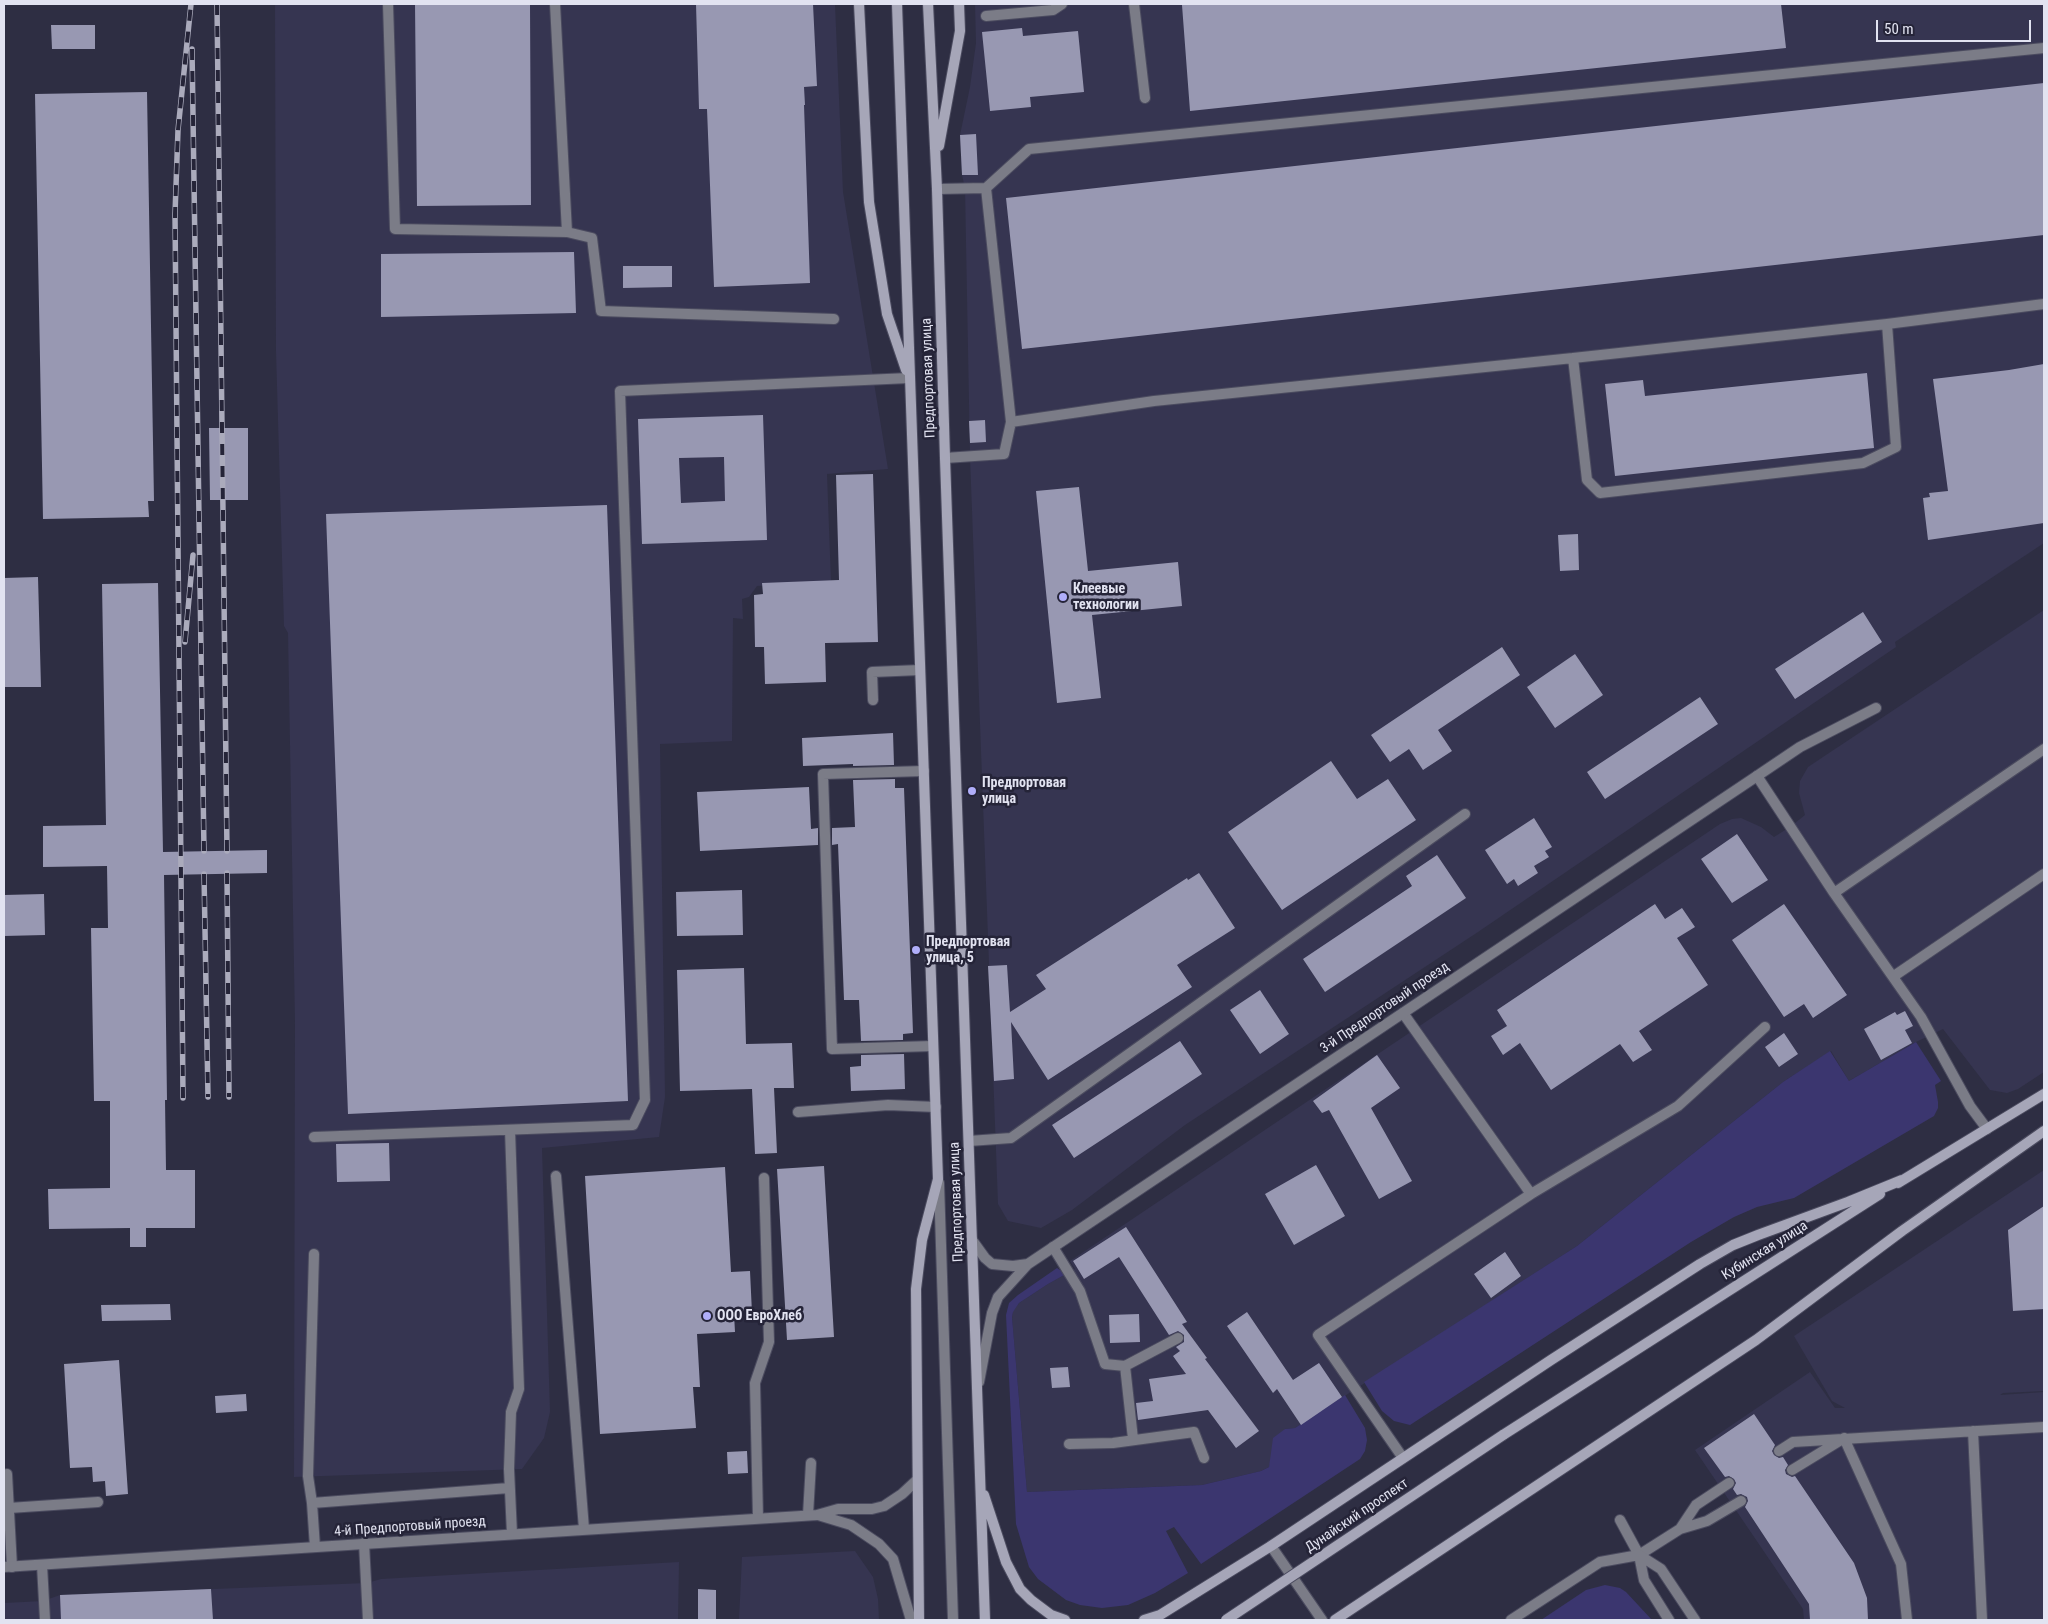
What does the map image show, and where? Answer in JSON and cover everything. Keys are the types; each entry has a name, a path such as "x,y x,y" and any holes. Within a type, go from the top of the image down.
{"main road":[{"path":"859,4 869,202 887,314 909,378"},
{"name":"Предпортовая улица","path":"897,4 938,1179"},
{"name":"Предпортовая улица","path":"928,4 937,189 986,1618"},
{"path":"936,162 960,31 959,4"},
{"name":"Кубинская улица","path":"1503,1435 1902,1180 2044,1094"},
{"path":"1335,1620 1756,1340 1902,1232 2044,1131"},
{"path":"919,1620 916,1481 916,1289 922,1240 938,1179"},
{"path":"1144,1620 1160,1615 1271,1546 1559,1354 1700,1264 1733,1245 1902,1180"},
{"name":"Дунайский проспект","path":"1226,1620 1503,1435"},
{"path":"980,1484 1006,1562 1020,1589 1051,1615 1065,1620"}],"street":[{"path":"388,4 394,229 567,232 592,238 601,311 834,319"},
{"path":"555,4 567,232"},
{"path":"986,16 1053,10 1062,4"},
{"path":"1134,4 1145,98"},
{"path":"937,189 986,188 1030,149 2044,48"},
{"path":"945,458 1004,454 1011,422 986,188"},
{"path":"1011,422 1154,401 1887,324 2044,304"},
{"path":"1573,358 1587,480 1600,493 1862,463 1896,448 1887,324"},
{"path":"314,1137 633,1125 645,1100 620,391 909,378"},
{"path":"873,700 872,672 920,670"},
{"name":"3-й Предпортовый проезд","path":"977,1392 992,1312 998,1297 1028,1264 1800,747 1876,708"},
{"path":"1834,894 2044,749"},
{"path":"924,771 823,774 832,1049 933,1046"},
{"path":"1757,776 1834,894 1921,1016 1970,1106 1987,1129"},
{"path":"969,1141 1011,1138 1466,814"},
{"path":"1894,976 2044,874"},
{"path":"1403,1012 1531,1194"},
{"path":"1402,1458 1318,1335 1531,1194 1678,1106 1765,1027"},
{"path":"798,1112 888,1105 936,1107"},
{"path":"510,1130 519,1389 510,1412 509,1488 512,1534"},
{"path":"556,1176 584,1529"},
{"path":"758,1518 755,1383 769,1342 764,1178"},
{"name":"Предпортовая улица","path":"938,1179 953,1620"},
{"name":"3-й Предпортовый проезд","path":"972,1240 985,1258 992,1264 1008,1266 1028,1264"},
{"path":"1053,1248 1080,1291 1106,1364 1125,1366 1178,1338"},
{"path":"314,1254 308,1476 315,1547"},
{"path":"1125,1366 1133,1440"},
{"path":"1779,1451 1793,1442 2044,1427"},
{"path":"1973,1431 1982,1620"},
{"path":"1069,1444 1113,1444 1194,1432 1204,1458"},
{"path":"1792,1470 1844,1438"},
{"path":"1844,1438 1901,1564 1907,1620"},
{"path":"811,1463 813,1515"},
{"path":"7,1474 9,1508 8,1567"},
{"path":"813,1515 838,1510 872,1509 884,1506 902,1494 916,1481"},
{"path":"1680,1528 1696,1505 1729,1483"},
{"path":"312,1503 509,1488"},
{"path":"1511,1620 1600,1562 1639,1555 1680,1528 1708,1521 1741,1501"},
{"path":"9,1508 98,1502"},
{"path":"813,1515 851,1525 878,1544 892,1559 911,1620"},
{"name":"4-й Предпортовый проезд","path":"8,1567 813,1515"},
{"path":"1620,1520 1639,1555 1644,1580 1669,1620"},
{"path":"364,1543 368,1620"},
{"path":"1271,1546 1322,1620"},
{"path":"1639,1555 1661,1569 1695,1620"},
{"path":"42,1565 45,1620"}],"shaded area":[{"path":"275,4 835,4 843,192 888,469 827,474 831,582 757,586 749,597 742,599 743,619 733,618 732,741 660,744 665,1097 659,1137 542,1148 550,1412 544,1438 522,1469 294,1477 295,1022 288,633 284,626 276,351"},
{"path":"975,4 2044,4 2044,543 1895,642 1896,647 1478,932 1185,1125 1072,1210 1041,1228 1008,1221 998,1204 970,457 965,188 962,175 960,135 970,87 976,43"},
{"path":"2044,610 2044,1072 2018,1089 2007,1093 1990,1090 1943,1029 1916,1042 1849,1081 1831,1051 1783,1082 1577,1246 1295,1428 1285,1429 1269,1467 1261,1471 1202,1485 1027,1492 1012,1317 1013,1311 1019,1303 1075,1269 1070,1261 1720,824 1732,819 1741,818 1761,827 1774,837 1790,827 1805,815 1799,793 1800,781 1808,767"},
{"path":"1916,1042 1941,1081 1935,1085 1938,1108 1934,1116 1794,1198 1757,1207 1734,1217 1691,1242 1410,1425 1394,1421 1382,1411 1364,1382 1577,1246 1783,1082 1830,1051 1849,1081"},
{"path":"2044,1170 2044,1391 2003,1393 2000,1395 2044,1392 2044,1620 1804,1620 1803,1609 1695,1450 1810,1372 1835,1408 1845,1408 1832,1401 1794,1336"},
{"path":"1057,1268 1066,1274 1019,1303 1012,1317 1027,1492 1202,1485 1261,1471 1269,1467 1273,1438 1285,1429 1295,1428 1345,1395 1365,1428 1367,1440 1365,1451 1360,1459 1201,1564 1174,1527 1166,1531 1188,1573 1155,1593 1128,1605 1102,1608 1080,1605 1066,1600 1038,1579 1029,1567 1016,1524 1006,1315 1009,1303"},
{"path":"855,1551 873,1577 878,1599 879,1620 739,1620 742,1557"},
{"path":"679,1562 678,1620 4,1620 4,1603 43,1601 60,1595 367,1583 381,1579"},
{"path":"1605,1585 1620,1588 1626,1592 1652,1620 1541,1620 1586,1590"}],"building":[{"path":"415,4 530,4 531,205 417,206"},
{"path":"696,4 813,4 817,86 804,87 810,283 714,287 707,109 699,109"},
{"path":"1781,4 1786,48 1190,111 1182,5"},
{"path":"51,25 95,25 95,49 52,49"},
{"path":"1022,28 1023,36 1078,31 1084,92 1030,97 1031,107 990,111 982,32"},
{"path":"2044,83 2044,235 1022,349 1006,198"},
{"path":"147,92 154,501 148,501 149,517 43,519 35,94"},
{"path":"976,134 978,175 962,175 960,135"},
{"path":"574,252 576,313 381,317 381,254"},
{"path":"623,266 672,266 672,287 623,288"},
{"path":"2044,364 2044,523 1928,540 1923,498 1930,497 1929,493 1948,491 1933,379"},
{"path":"1867,373 1874,448 1615,476 1605,384 1643,380 1645,396"},
{"path":"763,415 767,540 642,544 638,419","holes":["724,457 725,501 681,503 679,458"]},
{"path":"985,420 986,442 970,443 969,421"},
{"path":"209,428 248,428 248,500 210,500"},
{"path":"873,474 878,642 825,643 826,682 765,684 764,647 755,647 754,595 763,594 762,583 839,580 836,475"},
{"path":"1079,487 1088,571 1178,562 1182,606 1092,615 1101,698 1057,703 1036,491"},
{"path":"607,505 628,1101 348,1114 326,514"},
{"path":"1578,534 1579,570 1560,571 1558,535"},
{"path":"38,577 41,687 4,687 4,578"},
{"path":"158,583 163,852 267,850 267,873 164,875 166,1170 195,1170 195,1228 146,1228 146,1247 130,1247 130,1228 49,1229 48,1189 110,1188 110,1101 94,1101 91,928 108,928 107,866 43,867 43,826 106,825 102,584"},
{"path":"1863,612 1882,642 1795,699 1775,669"},
{"path":"1502,647 1520,675 1438,730 1452,751 1423,770 1409,749 1390,762 1371,735"},
{"path":"1575,654 1603,695 1555,728 1527,687"},
{"path":"1700,697 1718,724 1605,799 1587,772"},
{"path":"893,733 894,765 803,766 802,738"},
{"path":"1331,761 1357,799 1388,779 1416,820 1282,910 1228,832"},
{"path":"895,779 895,788 904,788 913,1033 903,1034 903,1040 861,1041 859,1000 844,1000 838,844 832,845 832,828 855,827 853,780"},
{"path":"809,787 811,829 818,828 818,845 700,851 697,792"},
{"path":"1534,818 1552,847 1545,851 1549,857 1534,866 1538,873 1518,886 1514,879 1507,884 1485,850"},
{"path":"1737,834 1768,880 1732,903 1701,859"},
{"path":"1437,855 1466,898 1325,992 1303,959 1412,886 1406,876"},
{"path":"1199,873 1235,928 1177,965 1192,987 1048,1080 1011,1022 1014,1079 994,1081 988,966 1007,965 1010,1012 1046,989 1036,975 1187,878 1188,880"},
{"path":"742,890 743,935 677,936 676,892"},
{"path":"44,894 45,935 4,936 4,895"},
{"path":"1655,904 1665,919 1682,908 1695,927 1677,938 1708,985 1639,1031 1652,1050 1633,1062 1620,1044 1551,1090 1520,1043 1503,1055 1491,1036 1507,1026 1497,1010"},
{"path":"1784,904 1847,995 1813,1018 1804,1004 1784,1017 1732,940"},
{"path":"744,968 746,1044 792,1043 794,1088 774,1088 777,1153 755,1154 752,1089 680,1091 677,970"},
{"path":"1260,990 1289,1034 1260,1054 1230,1010"},
{"path":"1905,1011 1913,1026 1905,1030 1912,1043 1881,1060 1864,1029 1895,1012 1897,1015"},
{"path":"1784,1033 1798,1054 1779,1067 1765,1047"},
{"path":"1180,1041 1202,1074 1074,1158 1052,1125"},
{"path":"904,1054 905,1089 851,1091 850,1067 861,1066 861,1055"},
{"path":"1377,1055 1400,1088 1371,1108 1412,1181 1379,1199 1329,1110 1322,1113 1313,1101"},
{"path":"389,1143 390,1181 337,1182 336,1144"},
{"path":"1316,1165 1345,1216 1294,1245 1265,1194"},
{"path":"824,1166 834,1337 787,1340 777,1169"},
{"path":"725,1167 731,1272 750,1271 752,1313 734,1314 735,1332 697,1334 700,1387 693,1387 696,1428 600,1434 585,1176"},
{"path":"2044,1206 2044,1309 2013,1311 2008,1230"},
{"path":"1126,1227 1187,1322 1182,1324 1207,1358 1205,1359 1259,1431 1236,1448 1208,1410 1138,1420 1136,1403 1153,1401 1149,1379 1186,1374 1173,1356 1180,1351 1176,1347 1184,1342 1184,1335 1178,1331 1169,1335 1119,1257 1084,1279 1073,1261"},
{"path":"1505,1252 1521,1276 1491,1298 1474,1274"},
{"path":"170,1304 171,1320 102,1321 101,1305"},
{"path":"1247,1312 1293,1380 1319,1363 1342,1397 1301,1425 1277,1389 1273,1393 1227,1326"},
{"path":"1139,1314 1140,1342 1110,1343 1109,1315"},
{"path":"119,1360 128,1494 106,1496 105,1481 93,1482 92,1467 70,1468 64,1364"},
{"path":"1068,1367 1070,1387 1052,1388 1050,1368"},
{"path":"246,1394 247,1411 216,1413 215,1396"},
{"path":"1754,1414 1775,1445 1772,1451 1774,1455 1779,1458 1783,1457 1788,1465 1785,1470 1786,1474 1792,1477 1795,1476 1854,1563 1867,1598 1868,1620 1810,1620 1809,1604 1745,1507 1748,1501 1747,1497 1741,1494 1737,1495 1733,1489 1736,1483 1734,1479 1729,1476 1725,1477 1704,1448"},
{"path":"747,1451 748,1473 728,1474 727,1452"},
{"path":"211,1589 213,1620 61,1620 60,1595"},
{"path":"698,1589 716,1590 716,1620 698,1620"}],"railway":[{"path":"183,1098 175,214 178,130 191,4"},
{"path":"217,4 227,851"},
{"path":"192,49 204,851"},
{"path":"185,642 193,555"},
{"path":"227,873 229,1097"},
{"path":"204,874 208,1097"}],"place":[{"name":"Клеевые технологии","path":"1063,597"},
{"name":"Предпортовая улица","path":"972,791"},
{"name":"Предпортовая улица, 5","path":"916,950"},
{"name":"ООО ЕвроХлеб","path":"707,1316"}]}
